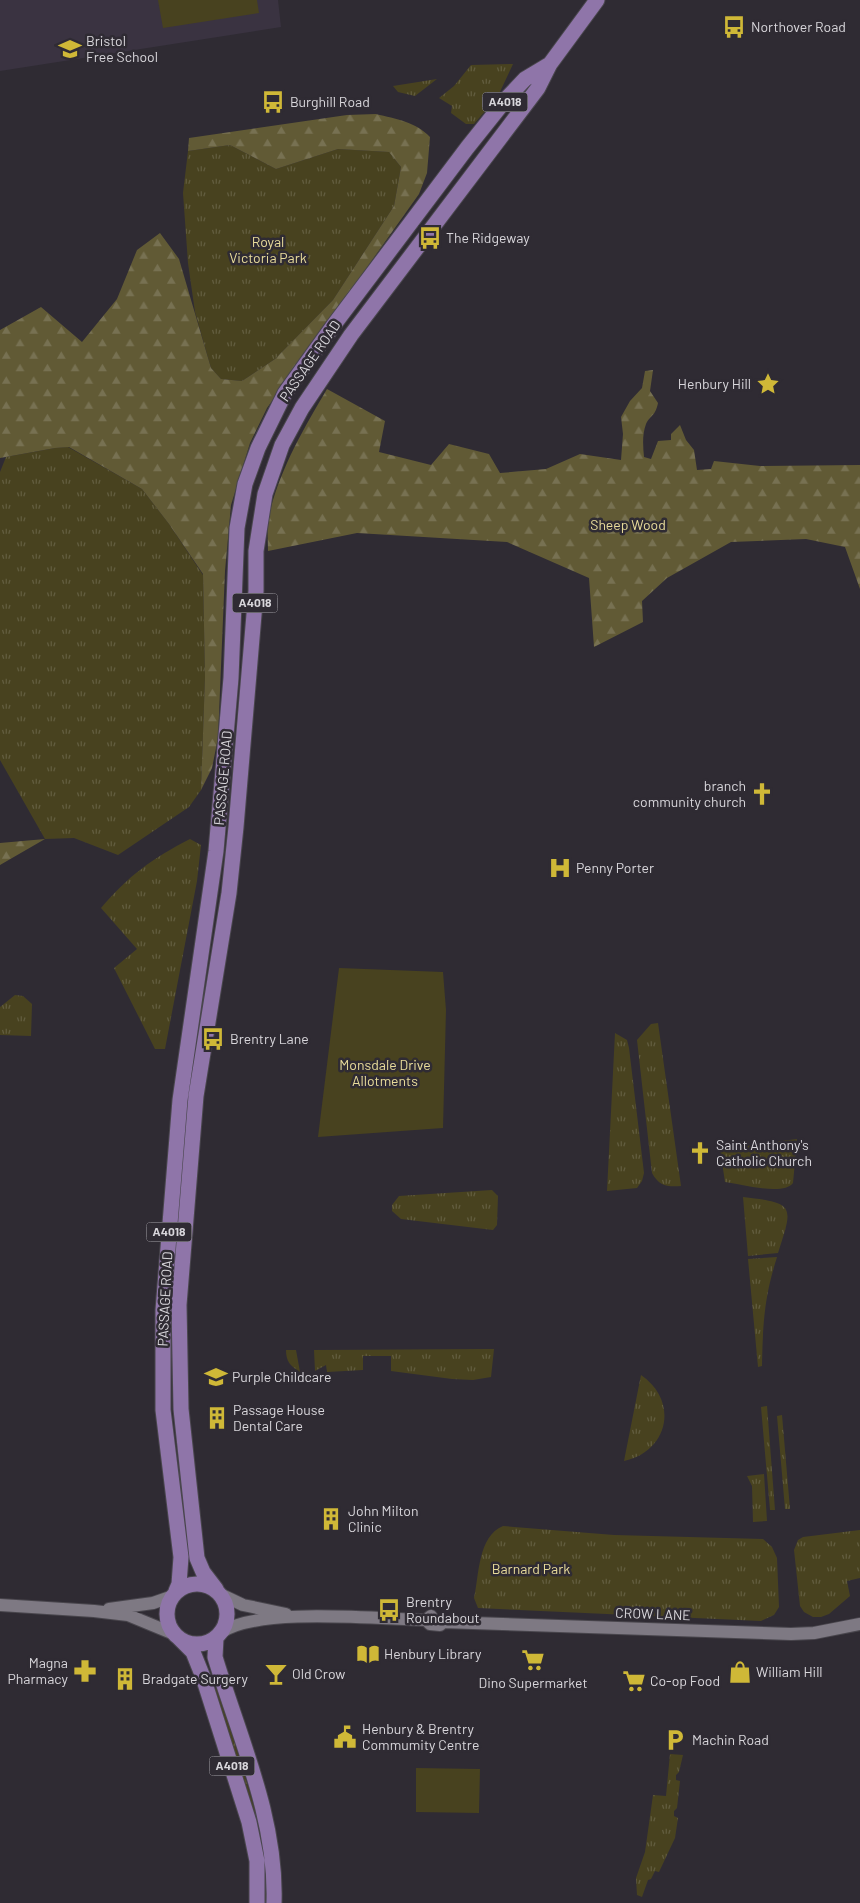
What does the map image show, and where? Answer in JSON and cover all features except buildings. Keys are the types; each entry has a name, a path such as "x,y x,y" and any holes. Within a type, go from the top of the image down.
{"main road":[{"name":"PASSAGE ROAD","path":"219,1592 203,1572 197,1558 181,1409 179,1304 196,1096 227,902 236,827 256,592 256,551 265,494 282,446 312,392 372,304 538,88 550,64 597,0"},
{"name":"PASSAGE ROAD","path":"175,1593 179,1584 181,1557 163,1410 163,1310 180,1100 216,850 231,678 237,528 245,484 258,448 285,394 333,326 507,98 525,79 550,64"},
{"path":"175,1593 191,1584 206,1585 219,1592"},
{"name":"A4018","path":"219,1592 228,1612 225,1627 219,1635 215,1657 265,1816 272,1854 274,1903"},
{"name":"A4018","path":"175,1593 168,1607 167,1618 177,1636 193,1652 200,1669 250,1822 257,1861 257,1903"},
{"path":"177,1636 187,1643 203,1644 219,1635"}],"street":[{"name":"CROW LANE","path":"219,1592 243,1605 296,1616"},
{"path":"94,1611 153,1603 175,1593"},
{"path":"0,1605 94,1611 128,1616 177,1636"},
{"name":"CROW LANE","path":"219,1635 240,1622 296,1616 426,1620 430,1624 440,1625 444,1622 791,1634 814,1634 860,1624"}],"shaded area":[{"name":"Bristol Free School","path":"0,0 278,0 281,27 0,71"}],"green space":[{"path":"158,0 257,0 259,13 163,28"},
{"path":"513,64 498,96 474,124 466,124 451,113 452,106 439,98 454,86 471,65"},
{"path":"437,79 415,96 398,92 393,86"},
{"path":"376,114 412,124 430,137 427,173 419,194 267,408 250,443 231,505 225,571 218,738 212,768 201,790 205,677 203,574 169,524 142,489 69,447 0,458 0,330 41,307 82,342 117,299 137,250 160,233 179,259 211,368 221,379 242,381 275,359 333,300 394,206 401,167 389,152 338,149 276,169 230,145 188,151 189,138 347,115"},
{"name":"Royal Victoria Park","path":"230,145 276,169 338,149 389,152 401,167 394,206 333,300 275,359 242,381 221,379 211,368 195,312 188,263 183,193 188,151"},
{"name":"Sheep Wood","path":"653,370 650,391 658,403 656,411 646,424 643,441 644,457 651,459 658,441 671,440 671,434 680,425 686,440 694,450 697,470 711,469 714,461 760,466 860,465 860,589 845,547 806,539 731,542 667,578 642,601 643,622 594,647 589,578 507,542 357,533 268,551 268,520 278,485 300,436 327,389 385,421 379,452 431,465 449,444 489,454 500,473 546,469 580,454 621,460 623,434 621,417 630,401 642,388 645,371"},
{"path":"68,447 142,489 169,524 203,575 205,677 201,790 189,807 118,855 74,838 45,839 0,760 0,472 6,457"},
{"path":"45,839 0,865 0,843"},
{"path":"190,839 201,845 197,881 165,1049 155,1049 114,968 137,949 101,908 131,877 164,853"},
{"name":"Monsdale Drive Allotments","path":"339,968 443,972 446,1010 443,1128 318,1137"},
{"path":"15,995 23,996 32,1004 31,1036 0,1035 0,1007"},
{"path":"658,1023 681,1186 664,1185 652,1173 637,1040 651,1024"},
{"path":"615,1033 627,1040 629,1048 644,1173 642,1181 637,1188 607,1191"},
{"path":"797,1139 793,1183 788,1187 771,1189 725,1182 720,1149"},
{"path":"492,1190 498,1196 497,1225 493,1230 401,1219 392,1211 392,1205 399,1196"},
{"path":"743,1197 773,1202 781,1205 786,1210 786,1225 778,1253 748,1256"},
{"path":"777,1257 769,1285 765,1311 762,1366 758,1367 748,1259"},
{"path":"494,1349 491,1377 473,1380 391,1371 391,1356 363,1356 363,1370 327,1372 326,1365 315,1371 314,1350"},
{"path":"286,1350 296,1350 300,1372 289,1363"},
{"path":"641,1375 653,1386 661,1398 664,1424 659,1436 651,1447 639,1455 624,1461"},
{"path":"767,1406 775,1510 770,1510 761,1407"},
{"path":"782,1415 790,1509 785,1509 777,1416"},
{"path":"764,1474 767,1521 753,1522 752,1486 747,1476"},
{"name":"Barnard Park","path":"503,1526 614,1535 763,1539 772,1547 777,1558 779,1607 774,1615 761,1621 478,1608 474,1598 484,1547 495,1531"},
{"path":"860,1530 860,1578 847,1581 850,1596 829,1614 821,1617 813,1617 804,1612 800,1606 794,1550 798,1540 803,1537"},
{"path":"218,1688 262,1833 267,1870 268,1903 263,1903 215,1689"},
{"path":"670,1754 683,1755 679,1772 676,1775 676,1780 680,1781 677,1808 674,1811 674,1816 678,1818 675,1838 659,1872 655,1871 651,1879 648,1880 642,1897 637,1895 636,1878 645,1852 653,1795 666,1796"},
{"path":"416,1768 480,1769 479,1813 416,1812"}],"place":[{"name":"Northover Road","path":"734,27"},
{"name":"Bristol Free School","path":"70,49"},
{"name":"Burghill Road","path":"273,102"},
{"name":"The Ridgeway","path":"430,238"},
{"name":"Henbury Hill","path":"768,384"},
{"name":"branch community church","path":"762,794"},
{"name":"Penny Porter","path":"560,868"},
{"name":"Brentry Lane","path":"213,1039"},
{"name":"Saint Anthony's Catholic Church","path":"700,1153"},
{"name":"Purple Childcare","path":"216,1377"},
{"name":"Passage House Dental Care","path":"217,1418"},
{"name":"John Milton Clinic","path":"331,1519"},
{"name":"Brentry Roundabout","path":"389,1610"},
{"name":"Henbury Library","path":"368,1654"},
{"name":"Dino Supermarket","path":"533,1660"},
{"name":"Magna Pharmacy","path":"85,1671"},
{"name":"William Hill","path":"740,1672"},
{"name":"Old Crow","path":"276,1674"},
{"name":"Bradgate Surgery","path":"125,1679"},
{"name":"Co-op Food","path":"634,1681"},
{"name":"Henbury & Brentry Commumity Centre","path":"345,1737"},
{"name":"Machin Road","path":"675,1740"}]}
